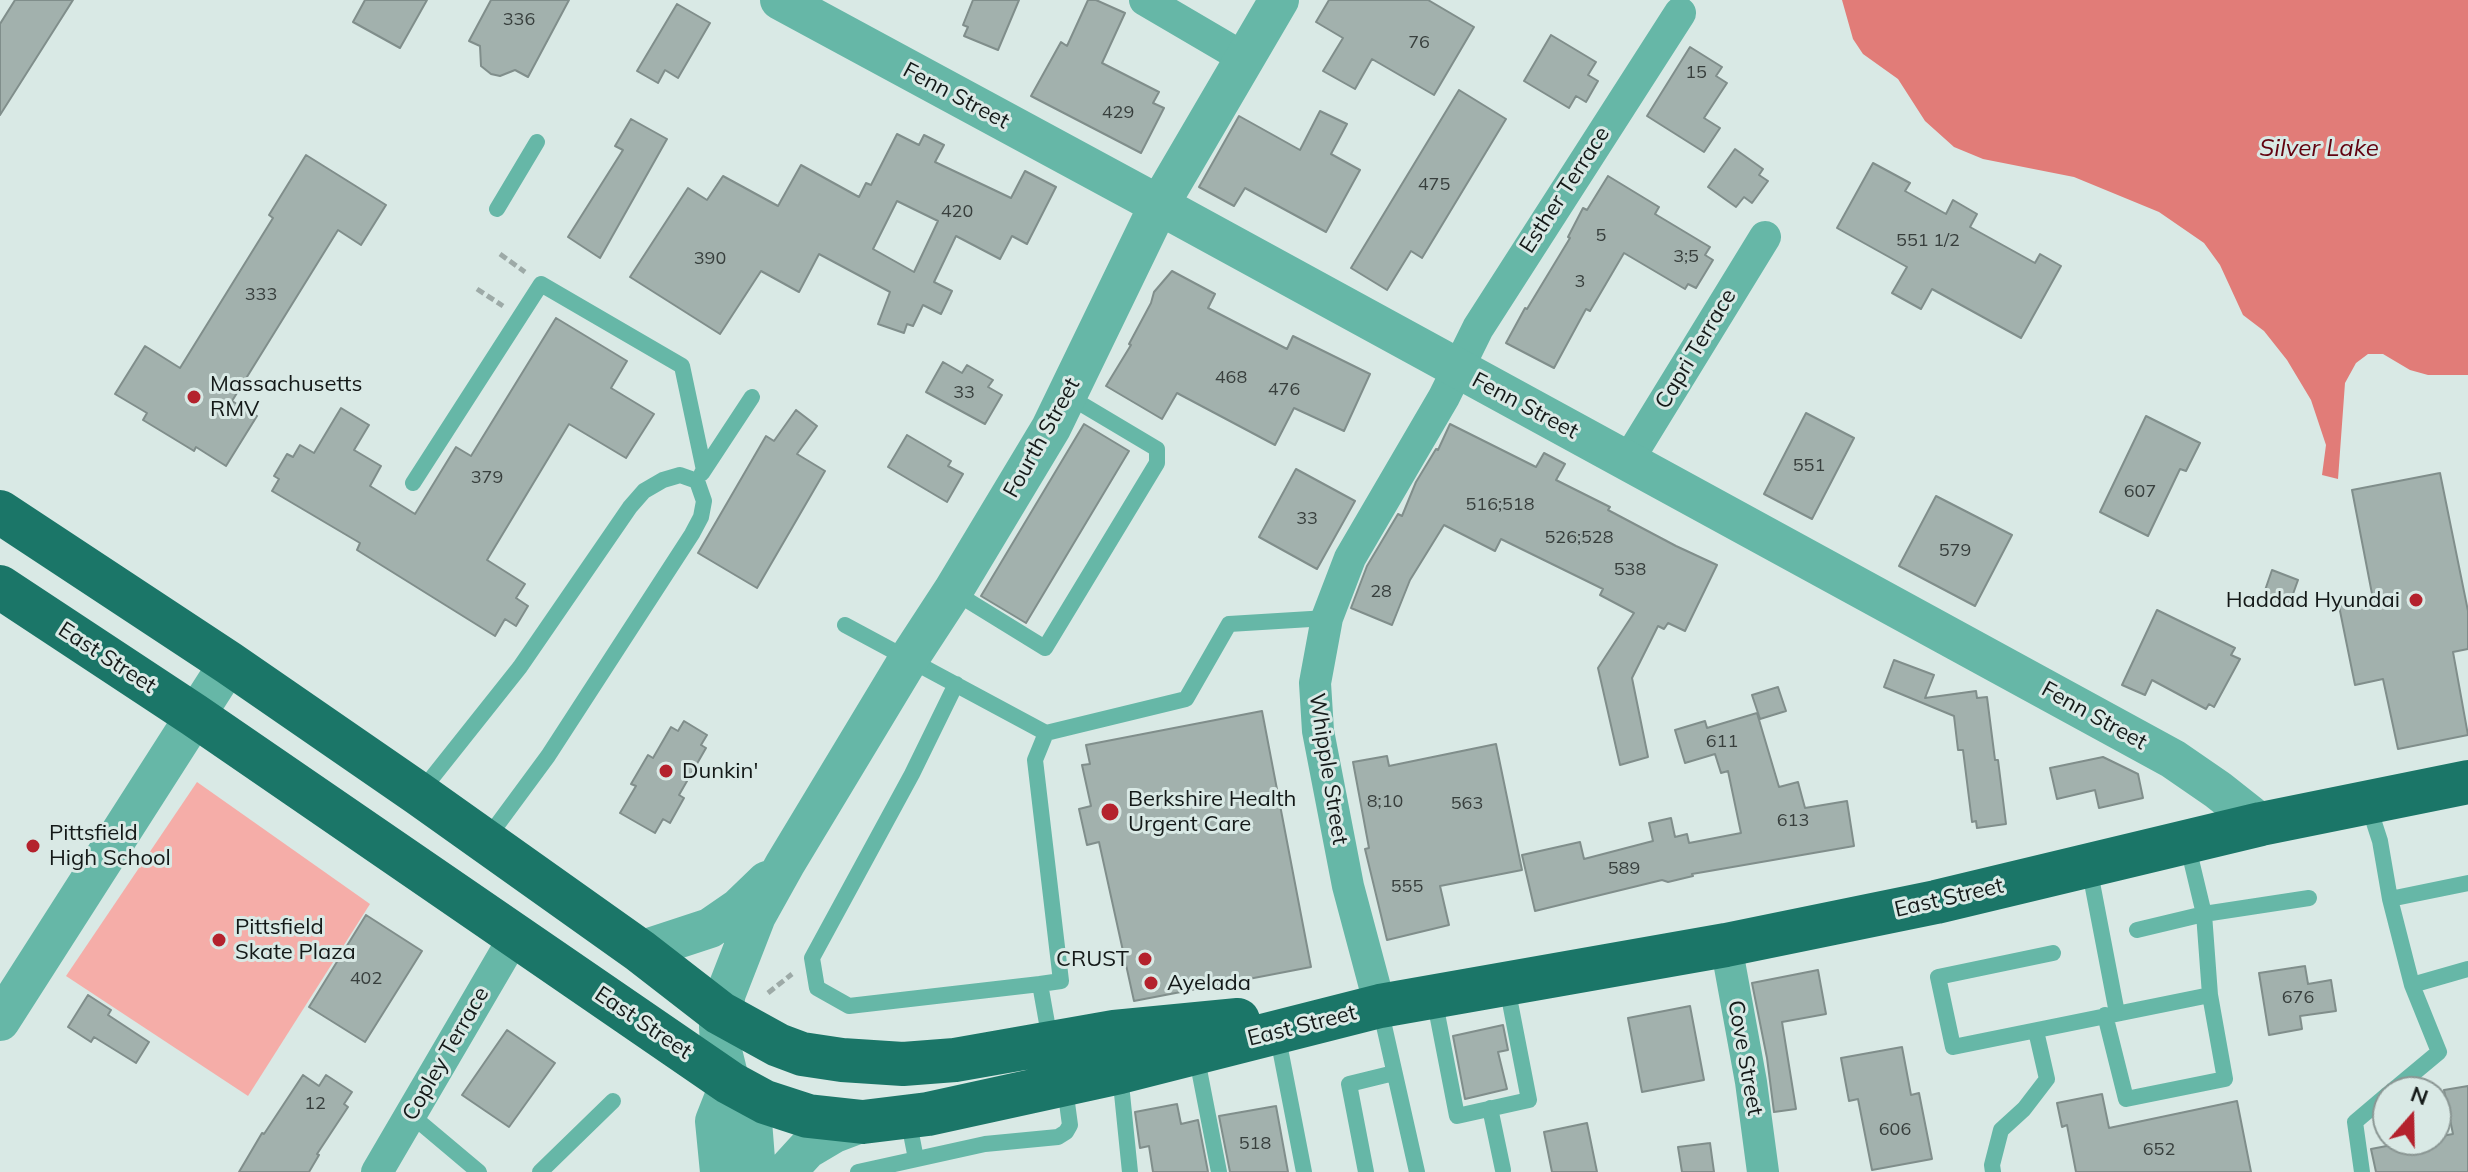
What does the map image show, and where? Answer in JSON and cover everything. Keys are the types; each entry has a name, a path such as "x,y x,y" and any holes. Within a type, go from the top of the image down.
{"highway":[{"name":"East Street","path":"0,512 229,663 419,794 640,951 720,1013 778,1045 802,1054 857,1062 903,1064 955,1060 1114,1032 1380,1006 1433,997 1502,998 1726,945 1936,902 2261,824 2468,782"},
{"name":"East Street","path":"0,587 194,715 730,1083 765,1102 808,1116 863,1122 912,1138 1064,1084 1380,1006"}],"street":[{"name":"Fenn Street","path":"780,0 2173,759 2261,824"},
{"path":"1145,0 1244,58"},
{"name":"Fourth Street","path":"756,1172 752,1121 730,1083 720,1043 720,1013 756,916 1051,428 1159,205 1279,0"},
{"name":"Esther Terrace","path":"1457,369 1493,303 1680,13"},
{"name":"Capri Terrace","path":"1627,462 1765,237"},
{"name":"Whipple Street","path":"1380,1006 1348,886 1318,731 1315,683 1327,618 1350,558 1423,435 1457,369"},
{"path":"0,1021 229,663"},
{"name":"Fourth Street","path":"640,951 710,928 739,908 785,864"},
{"name":"Copley Terrace","path":"377,1172 515,936"},
{"name":"Cove Street","path":"1726,945 1751,1082 1763,1172"},
{"path":"720,1172 715,1121 730,1083"},
{"path":"786,1172 807,1149 834,1133 863,1122"}],"lane":[{"path":"497,209 537,142"},
{"path":"413,483 541,284 682,366 704,501 701,517 548,756 485,841"},
{"path":"953,591 1045,648 1157,463 1157,449 1067,396"},
{"path":"700,475 752,397"},
{"path":"419,794 520,667 644,491 680,475 700,475"},
{"path":"845,625 1046,733 1186,699 1229,624 1327,618"},
{"path":"956,684 912,774 812,958 817,988 849,1006 1061,981 1035,760 1046,733"},
{"path":"2368,803 2380,841 2390,899 2412,985 2439,1052 2410,1076"},
{"path":"2088,866 2126,1099 2225,1079 2210,995 2204,914 2187,843"},
{"path":"2390,899 2468,883"},
{"path":"2137,930 2204,914 2309,898"},
{"path":"2053,953 1938,977 1953,1047 2210,995"},
{"path":"2412,985 2468,969"},
{"path":"1040,984 1051,1043"},
{"path":"1433,997 1457,1116 1529,1100 1502,998"},
{"path":"1380,1006 1417,1172"},
{"path":"1993,1172 2001,1130 2024,1109 2047,1079 2036,1031"},
{"path":"1277,1033 1304,1172"},
{"path":"1509,1050 1519,1102"},
{"path":"1196,1053 1219,1172"},
{"path":"1120,1072 1130,1172"},
{"path":"1366,1172 1349,1084 1394,1073"},
{"path":"540,1172 613,1101"},
{"path":"1490,1108 1503,1170"},
{"path":"2362,1172 2355,1122 2372,1108"},
{"path":"410,1114 479,1172"},
{"path":"858,1172 912,1138"}],"path":[{"path":"500,254 541,284"}],"shaded area":[{"name":"Pittsfield Skate Plaza","path":"197,782 370,904 248,1096 66,976"}],"water":[{"name":"Silver Lake","path":"1842,0 2468,0 2468,375 2428,375 2410,370 2383,354 2368,354 2356,363 2345,383 2338,479 2322,475 2326,445 2311,400 2287,360 2264,331 2243,315 2220,265 2204,243 2159,212 2074,177 1983,159 1954,147 1925,121 1898,79 1863,54 1853,39"}],"building":[{"path":"15,0 73,0 0,115 0,24"},
{"path":"365,0 427,0 400,48 353,22"},
{"path":"491,0 569,0 528,77 515,70 500,76 491,74 481,66 480,46 469,41"},
{"path":"973,0 1019,0 998,50 964,36 968,27 963,25"},
{"path":"1088,0 1096,0 1125,13 1102,63 1159,92 1153,103 1164,108 1141,153 1031,96 1061,42 1067,46"},
{"path":"1329,0 1428,0 1474,27 1434,95 1372,59 1355,89 1323,71 1343,38 1316,22"},
{"path":"677,4 710,23 678,78 665,70 658,83 637,71"},
{"path":"1551,35 1596,62 1588,75 1598,81 1586,102 1576,96 1569,108 1524,81"},
{"path":"1690,47 1722,67 1716,76 1727,83 1704,118 1720,128 1704,152 1647,116"},
{"path":"1459,90 1506,119 1422,258 1411,251 1387,290 1351,268"},
{"path":"1320,111 1347,124 1331,154 1360,170 1326,232 1245,188 1234,206 1199,187 1239,116 1300,150"},
{"path":"631,119 667,139 600,258 568,237 623,150 615,146"},
{"path":"897,134 919,145 924,135 944,145 935,162 1011,198 1025,171 1056,187 1027,244 1012,236 1000,259 956,236 934,282 952,291 941,314 923,305 913,326 907,324 904,333 878,324 890,292 819,254 799,292 761,271 720,334 630,277 688,188 707,200 723,176 778,206 801,165 859,197 866,183 871,185","holes":["897,201 938,221 914,272 873,249"]},
{"path":"1735,149 1763,169 1759,175 1768,181 1752,203 1744,197 1736,207 1708,187"},
{"path":"306,155 386,205 361,245 338,230 232,401 257,416 226,466 143,420 147,413 115,394 145,346 180,368 273,218 269,215"},
{"path":"1873,163 1910,183 1905,191 1946,214 1953,200 1977,214 1970,227 2035,263 2040,254 2061,266 2021,338 1932,289 1921,309 1892,293 1907,267 1837,228"},
{"path":"1608,176 1659,207 1655,214 1710,247 1705,255 1713,260 1696,288 1688,284 1685,289 1624,253 1590,311 1586,309 1554,368 1506,343 1570,238 1583,208 1587,210"},
{"path":"1172,271 1215,294 1208,308 1287,349 1293,336 1370,374 1344,431 1294,408 1275,445 1177,393 1162,419 1106,386 1131,345 1154,292"},
{"path":"556,318 627,361 611,388 654,414 626,458 569,424 487,560 525,584 516,598 528,606 516,626 505,619 495,636 357,550 360,543 272,491 279,479 274,476 287,454 293,457 300,445 314,453 341,408 369,425 354,450 381,466 370,486 415,514 456,447 471,456"},
{"path":"943,362 962,373 967,365 993,380 988,387 1002,395 985,424 926,392"},
{"path":"796,410 817,426 797,454 825,471 757,588 698,553 766,436 774,441"},
{"path":"1806,413 1854,438 1812,519 1764,494"},
{"path":"2146,416 2200,443 2186,471 2180,469 2148,536 2100,512"},
{"path":"1084,424 1129,451 1026,623 981,596"},
{"path":"1450,424 1536,467 1544,453 1565,464 1556,480 1717,565 1685,631 1668,623 1664,629 1658,626 1632,678 1648,757 1620,765 1598,668 1634,613 1600,595 1603,589 1501,539 1495,551 1444,525 1410,580 1392,625 1351,608 1367,566 1398,514 1402,516 1416,482 1438,450"},
{"path":"907,435 951,461 948,466 963,474 947,502 888,467"},
{"path":"1296,469 1355,501 1317,569 1259,537"},
{"path":"2440,473 2468,611 2468,649 2453,652 2468,735 2398,749 2383,679 2355,685 2339,606 2373,599 2352,490"},
{"path":"1936,496 2012,535 1975,606 1899,566"},
{"path":"2272,570 2298,580 2288,608 2262,599"},
{"path":"2157,610 2235,648 2231,655 2240,659 2214,707 2209,704 2206,709 2152,680 2145,695 2122,685"},
{"path":"1894,660 1934,675 1925,698 1976,691 1977,698 1987,697 2006,824 1977,828 1976,821 1972,822 1963,750 1958,750 1954,716 1884,687"},
{"path":"1778,687 1786,711 1760,719 1752,695"},
{"path":"1262,711 1311,967 1134,1001 1099,842 1087,845 1079,809 1091,806 1082,765 1090,764 1086,745"},
{"path":"1757,713 1779,787 1798,782 1805,808 1847,801 1854,846 1692,874 1668,882 1662,880 1535,911 1522,855 1580,842 1584,859 1653,841 1649,823 1671,818 1675,837 1687,834 1689,843 1741,833 1728,771 1721,773 1715,754 1685,763 1675,730 1705,721 1707,728"},
{"name":"Dunkin'","path":"684,721 707,735 701,745 706,748 679,795 684,798 670,823 663,819 655,833 620,813 636,786 631,784 648,755 653,758 671,727 678,731"},
{"path":"1496,744 1522,870 1440,886 1449,925 1387,940 1365,849 1369,848 1353,762 1387,756 1389,766"},
{"path":"2103,757 2138,774 2143,798 2099,808 2095,790 2057,799 2050,768"},
{"path":"366,915 422,951 365,1042 309,1007"},
{"path":"2305,966 2308,984 2331,980 2336,1011 2300,1016 2302,1029 2269,1035 2259,973"},
{"path":"1818,970 1826,1014 1782,1022 1796,1109 1774,1112 1752,983"},
{"path":"88,995 111,1010 108,1015 149,1042 136,1063 94,1037 91,1042 68,1027"},
{"path":"1690,1006 1704,1080 1642,1092 1628,1018"},
{"path":"1503,1025 1508,1050 1498,1052 1507,1089 1465,1099 1453,1036"},
{"path":"507,1030 555,1063 509,1127 462,1095"},
{"path":"1902,1047 1911,1095 1919,1093 1932,1159 1872,1170 1858,1099 1849,1101 1841,1058"},
{"path":"303,1075 319,1086 326,1075 352,1092 344,1104 348,1107 317,1154 309,1172 239,1172 262,1133"},
{"path":"2468,1086 2468,1172 2376,1172 2373,1156 2452,1156 2452,1089"},
{"path":"2102,1094 2109,1128 2237,1101 2251,1172 2076,1172 2067,1125 2062,1127 2057,1103"},
{"path":"1177,1104 1181,1124 1198,1120 1208,1172 1153,1172 1149,1146 1140,1148 1135,1112"},
{"path":"1276,1106 1288,1172 1230,1172 1219,1116"},
{"path":"1587,1123 1597,1172 1552,1172 1544,1132"},
{"path":"1710,1143 1714,1172 1682,1172 1678,1147"}],"place":[{"name":"Massachusetts RMV","path":"194,397"},
{"name":"Haddad Hyundai","path":"2416,600"},
{"name":"Dunkin'","path":"666,771"},
{"name":"Berkshire Health Urgent Care","path":"1110,812"},
{"name":"Pittsfield High School","path":"33,846"},
{"name":"Pittsfield Skate Plaza","path":"219,940"},
{"name":"CRUST","path":"1145,959"},
{"name":"Ayelada","path":"1151,983"}]}
